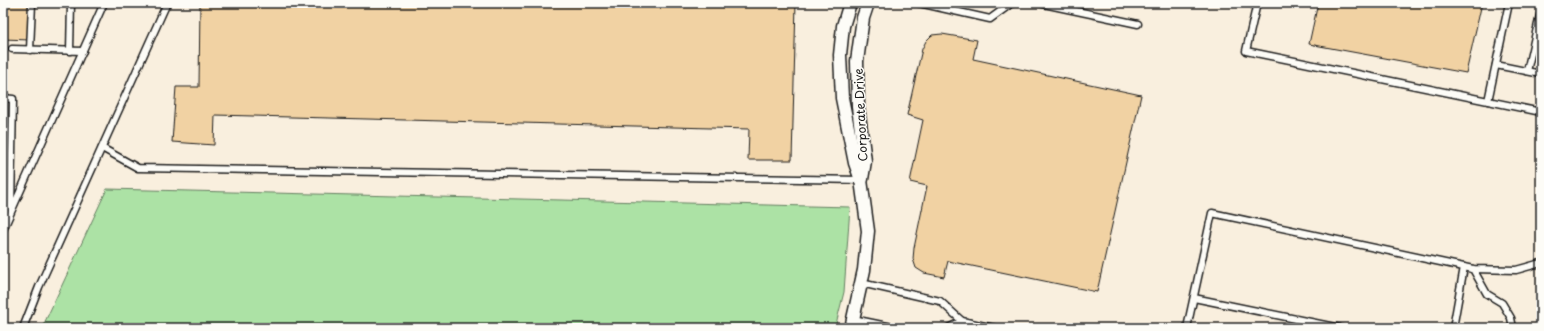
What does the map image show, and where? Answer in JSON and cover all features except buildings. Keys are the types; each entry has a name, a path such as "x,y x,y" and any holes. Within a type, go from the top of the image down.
{"street":[{"name":"Corporate Drive","path":"850,3 843,26 840,55 842,98 855,163 861,180 868,231 864,270 852,323"},
{"name":"Corporate Drive","path":"861,180 864,161 858,107 858,61 864,18 868,3"}],"lane":[{"path":"30,50 32,3"},
{"path":"70,51 71,3"},
{"path":"3,230 104,3"},
{"path":"23,328 39,287 167,3"},
{"path":"919,3 990,19 1012,3"},
{"path":"1039,3 1138,24"},
{"path":"1257,3 1246,51 1541,112"},
{"path":"1488,101 1509,3"},
{"path":"1527,72 1541,11"},
{"path":"12,49 83,51"},
{"path":"1496,65 1541,74"},
{"path":"3,98 13,99 11,213"},
{"path":"102,148 138,168 861,180"},
{"path":"1187,328 1212,213 1473,269 1516,270 1541,263"},
{"path":"1453,328 1464,267"},
{"path":"1473,269 1487,294 1502,303 1511,318 1513,328"},
{"path":"861,283 940,301 962,321 994,328"},
{"path":"1194,298 1340,328"},
{"path":"948,328 962,321"},
{"path":"852,323 898,328"}],"green space":[{"path":"107,189 850,207 844,292 835,328 42,328"}]}
